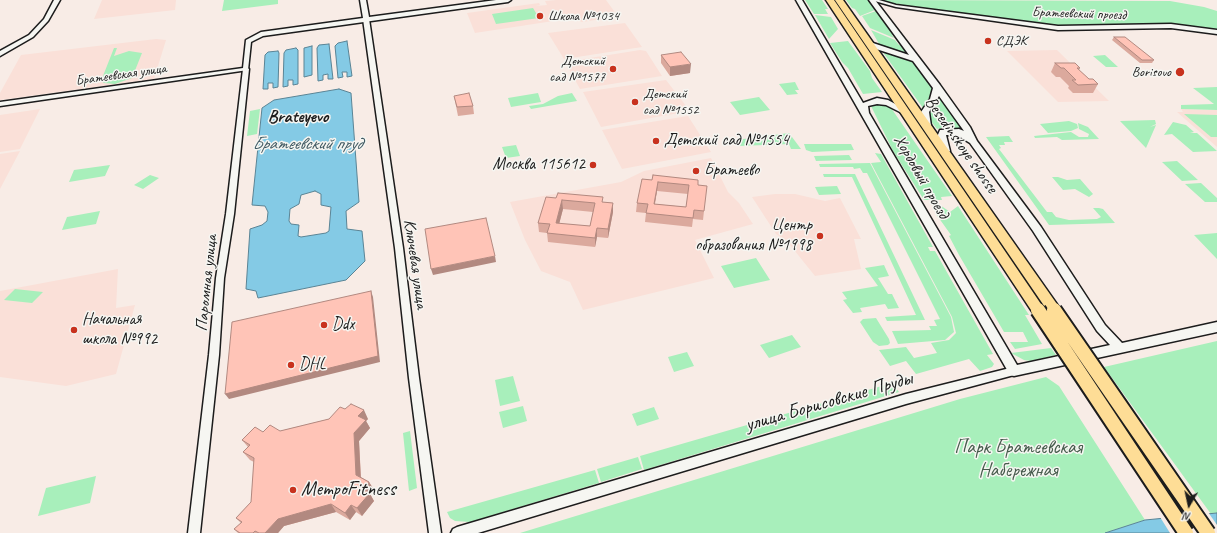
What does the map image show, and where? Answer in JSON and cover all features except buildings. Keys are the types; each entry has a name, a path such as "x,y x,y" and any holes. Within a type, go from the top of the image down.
{"main road":[{"name":"Хордовый проезд","path":"799,0 1014,371"},
{"path":"873,0 966,127 973,141 1037,230 1102,328 1120,348"},
{"name":"Besedinskoye shosse","path":"832,1 870,44 1208,533"},
{"name":"Besedinskoye shosse","path":"832,1 1186,533"},
{"path":"870,44 917,60"},
{"path":"926,126 925,112 934,99 937,87"},
{"path":"865,112 864,106 867,103 877,101 888,103 904,111"},
{"path":"945,151 941,137 943,132 959,132 973,141"},
{"name":"улица Борисовские Пруды","path":"1014,371 1217,327"}],"street":[{"path":"0,54 31,36 46,20 57,0"},
{"name":"Ключевая улица","path":"363,0 402,274 415,391 435,533"},
{"path":"366,19 508,0"},
{"name":"Братеевский проезд","path":"873,0 893,5 1058,28 1171,26 1217,32"},
{"path":"880,10 886,6 893,5"},
{"name":"Паромная улица","path":"194,533 214,355 220,278 246,69 247,42 252,38 267,33 366,19"},
{"name":"Братеевская улица","path":"0,104 246,69"},
{"name":"улица Борисовские Пруды","path":"457,533 906,399 1014,371"}],"shaded area":[{"path":"102,0 176,0 175,10 94,19"},
{"name":"Школа №1034","path":"606,0 614,11 612,14 614,17 582,22 573,18 475,33 467,13 539,3 540,5 536,6 547,5 545,1"},
{"path":"625,23 642,47 564,59 548,33"},
{"path":"156,39 166,40 154,79 0,100 0,93 21,55"},
{"name":"Детский сад №1577","path":"640,50 646,51 662,76 580,89 565,62"},
{"path":"1057,50 1109,101 1058,102 1007,51"},
{"name":"Детский сад №1552","path":"666,80 690,111 601,127 583,92"},
{"path":"40,109 20,149 0,152 0,115"},
{"path":"1181,109 1217,110 1217,147 1177,112 1183,112"},
{"name":"Детский сад №1554","path":"688,116 711,152 622,169 602,130"},
{"path":"20,151 0,189 0,154"},
{"path":"711,158 728,192 739,203 753,224 695,240 714,278 583,310 570,282 541,271 525,240 510,202 621,182 644,171"},
{"name":"Центр образования №1998","path":"775,194 795,194 825,201 840,198 861,239 854,239 861,269 815,276 786,240 776,234 752,197"},
{"name":"Начальная школа №992","path":"118,269 116,308 135,305 116,374 66,386 0,377 0,291"}],"green space":[{"path":"224,0 278,0 278,4 222,11"},
{"path":"805,0 822,0 828,9 825,9 828,14 814,14"},
{"path":"846,0 868,0 875,10 860,16"},
{"path":"884,0 1170,1 1204,7 1217,11 1217,30 1176,24 1062,27 1039,25 888,3"},
{"path":"533,8 539,18 496,24 492,14"},
{"path":"876,11 894,38 870,28 862,16"},
{"path":"815,15 831,17 838,29 829,39"},
{"path":"871,30 895,40 899,45 902,45 911,56 882,49"},
{"path":"848,41 870,71 872,78 882,92 863,94 848,68 842,62 830,43"},
{"path":"114,48 117,48 114,56 129,51 142,53 132,78 115,84 104,83 101,81"},
{"path":"882,51 913,60 935,91 923,108"},
{"path":"1105,55 1118,67 1106,67 1093,56"},
{"path":"795,82 799,90 795,90 798,94 787,95 779,84"},
{"path":"1217,87 1217,110 1181,109 1181,105 1214,104 1193,88"},
{"path":"538,93 541,102 511,107 508,98"},
{"path":"572,93 577,101 531,109 529,106 543,104 558,96"},
{"path":"759,97 770,110 740,115 730,102"},
{"path":"940,98 962,128 946,127 937,129 927,116"},
{"path":"875,103 889,105 952,196 941,197 942,200 924,200 893,151 871,106"},
{"path":"260,109 257,134 247,136 250,111"},
{"path":"1184,114 1217,115 1217,137 1211,137"},
{"path":"1155,120 1156,124 1150,127 1156,125 1146,148 1120,121"},
{"path":"1069,121 1077,124 1078,128 1071,131 1048,133 1040,124"},
{"path":"1173,122 1186,125 1194,132 1190,133 1197,133 1217,151 1193,152 1172,134 1164,135"},
{"path":"1078,123 1088,127 1099,139 1062,140 1057,137 1035,138 1034,136 1071,132 1079,137 1088,137 1089,134 1079,129"},
{"path":"789,133 801,149 791,149 789,144 740,146 736,140"},
{"path":"1009,136 1013,142 1004,142 1005,145 999,145 1001,148 999,149 1047,212 1052,212 1056,217 1069,220 1097,219 1101,217 1093,208 1099,208 1103,209 1115,223 1049,225 986,137"},
{"path":"804,144 851,144 854,150 812,152 806,150"},
{"path":"516,145 520,156 506,158 502,147"},
{"path":"875,153 881,154 933,247 928,247 930,251 935,251 993,354 987,355 994,364 992,367 980,371 969,359 916,374 906,361 890,366 879,350 906,347 914,358 937,353 931,343 949,340 956,333 952,317 871,163 881,162"},
{"path":"849,155 852,160 816,161 814,156"},
{"path":"1177,161 1198,180 1182,181 1162,162"},
{"path":"870,163 951,317 954,332 945,340 898,344 892,331 931,330 929,326 937,326 934,320 940,319 867,173 863,173 860,168 820,167 819,164"},
{"path":"110,165 105,176 69,182 74,170"},
{"path":"823,174 855,174 925,320 887,321 885,317 916,315 852,177 824,177"},
{"path":"150,175 159,178 143,189 134,185"},
{"path":"1052,177 1067,180 1080,179 1093,194 1089,197 1075,189 1063,190"},
{"path":"1201,183 1217,198 1217,202 1205,202 1185,184"},
{"path":"837,186 841,194 819,195 815,187"},
{"path":"937,203 950,212 958,206 1029,315 1025,315 1042,344 1015,349 1010,342 1028,342 1023,332 1004,332 959,255 949,236 951,235 936,214"},
{"path":"100,211 96,224 62,230 67,217"},
{"path":"1217,233 1217,259 1194,235"},
{"path":"756,258 770,280 734,288 721,266"},
{"path":"884,265 889,276 878,278 888,294 892,294 899,308 888,309 885,304 860,308 862,312 853,313 843,300 847,299 842,292 878,286 865,268"},
{"path":"15,289 43,292 32,303 4,300"},
{"path":"876,318 889,339 890,343 888,345 879,346 873,342 860,322 863,319"},
{"path":"792,335 801,347 769,358 760,345"},
{"path":"1217,341 1217,513 1211,514 1104,367"},
{"path":"1051,348 1056,355 1031,361 1024,360 1011,353"},
{"path":"687,352 694,366 674,372 668,357"},
{"path":"513,376 520,401 500,406 495,380"},
{"name":"Парк Братеевская Набережная","path":"1046,377 1059,386 1145,520 1105,533 520,533 960,399"},
{"path":"892,383 899,392 644,470 640,456"},
{"path":"523,406 527,421 503,428 499,412"},
{"path":"654,407 659,419 637,426 632,414"},
{"path":"410,431 417,488 409,491 403,433"},
{"path":"638,457 642,469 601,482 597,469"},
{"path":"595,470 599,483 470,522 455,521 450,518 447,512"},
{"path":"96,476 90,503 38,516 46,488"}],"water":[{"path":"347,41 352,76 347,77 347,72 342,72 343,77 338,78 335,46 338,43"},
{"path":"329,44 333,79 328,79 328,74 323,75 323,80 318,81 317,48 319,45"},
{"path":"312,46 312,75 304,77 304,48"},
{"path":"296,48 298,50 298,84 293,85 293,80 288,80 288,86 283,87 284,53 286,50"},
{"path":"278,51 278,87 273,88 273,83 268,83 268,89 263,89 265,55 268,52"},
{"name":"Братеевский пруд","path":"339,89 351,93 359,202 346,211 347,229 362,231 365,261 346,280 258,298 256,291 246,289 250,229 262,225 267,221 268,212 265,206 252,205 262,108 274,100","holes":["315,191 321,194 321,205 331,207 329,231 326,233 301,237 298,236 299,225 291,224 289,221 290,209 299,204 301,195"]},
{"path":"1217,513 1217,533 1105,533 1145,520"}],"pier":[{"path":"1208,512 1217,525 1217,533 1170,533 1160,517"}],"place":[{"name":"Школа №1034","path":"540,16"},
{"name":"СДЭК","path":"988,41"},
{"name":"Детский сад №1577","path":"613,69"},
{"name":"Borisovo","path":"1180,72"},
{"name":"Детский сад №1552","path":"635,102"},
{"name":"Детский сад №1554","path":"656,141"},
{"name":"Москва 115612","path":"593,165"},
{"name":"Братеево","path":"696,171"},
{"name":"Центр образования №1998","path":"820,236"},
{"name":"Ddx","path":"324,325"},
{"name":"Начальная школа №992","path":"74,330"},
{"name":"DHL","path":"291,365"},
{"name":"МетроFitness","path":"293,490"}],"district":[{"name":"Brateyevo","path":"298,117"}]}
